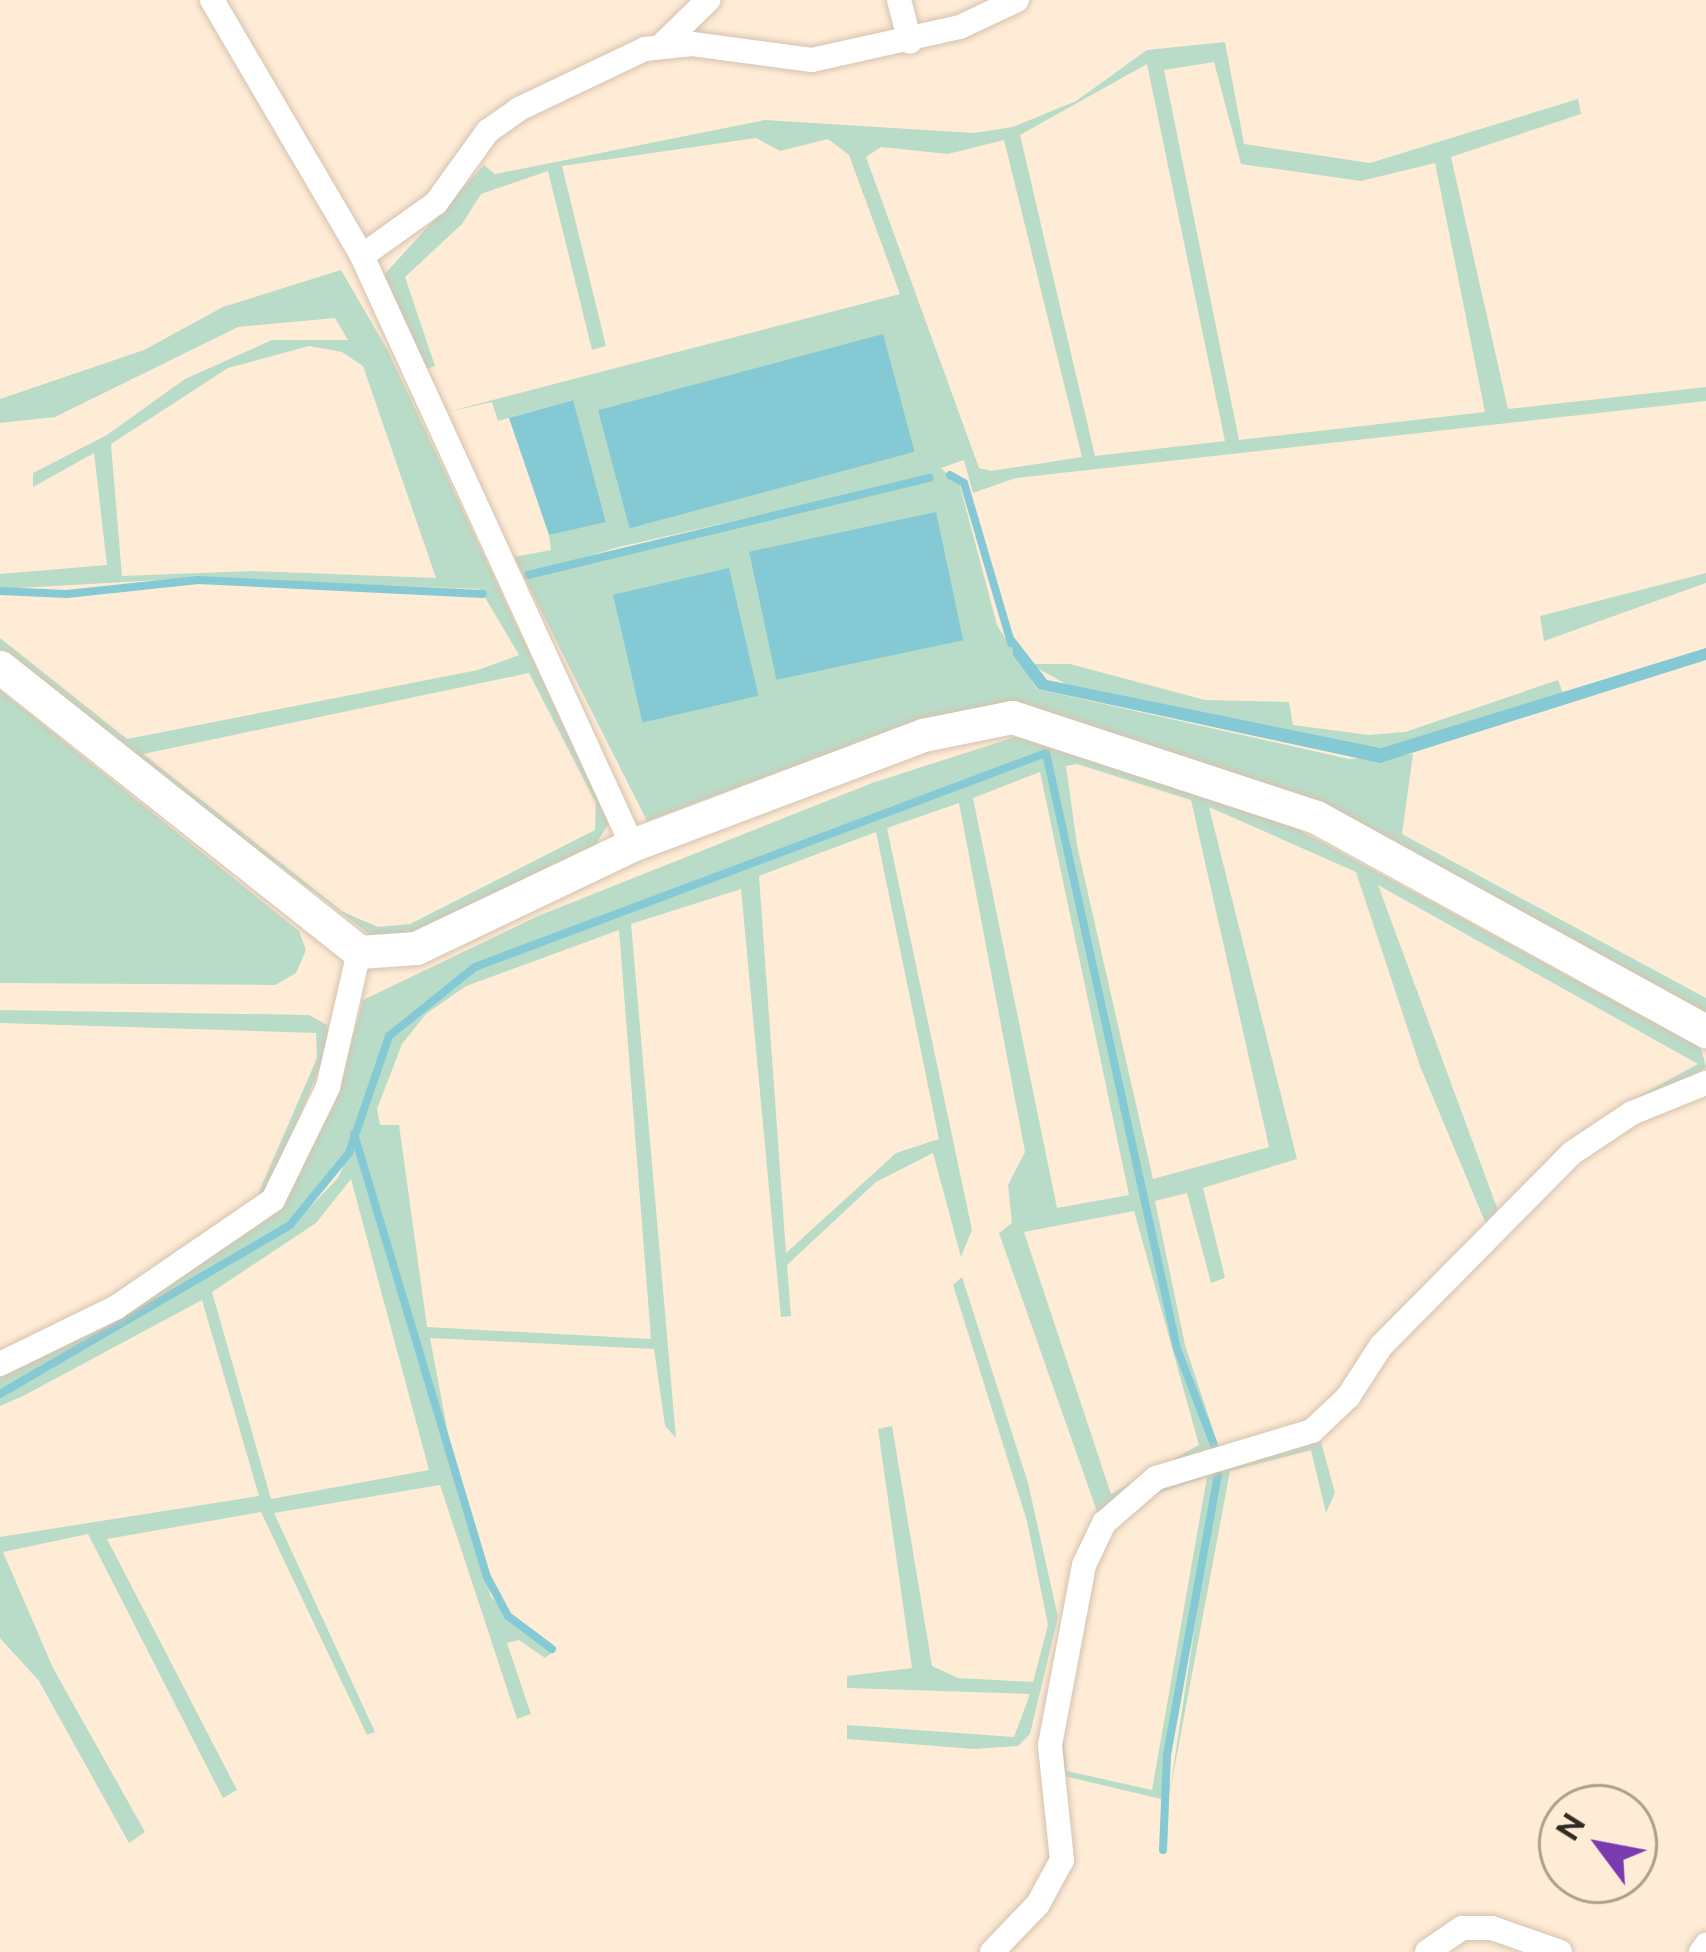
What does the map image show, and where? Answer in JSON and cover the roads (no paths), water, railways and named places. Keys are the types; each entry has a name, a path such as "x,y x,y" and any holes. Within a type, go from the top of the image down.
{"street":[{"path":"212,0 362,256 632,845"},
{"path":"362,256 436,203 488,131 519,109 664,43 708,0"},
{"path":"899,0 910,42"},
{"path":"664,43 812,60 910,42 1017,0"},
{"path":"0,667 359,952 416,948 632,845 923,735 1012,717 1316,817 1706,1031"},
{"path":"0,1364 115,1308 272,1200 328,1087 359,952"},
{"path":"992,1952 1038,1904 1062,1860 1050,1745 1084,1565 1104,1522 1156,1478 1312,1430 1348,1396 1381,1346 1572,1153 1632,1113 1706,1083"},
{"path":"1427,1952 1462,1928 1492,1928 1560,1952"},
{"path":"1701,1952 1706,1945"}],"water":[{"path":"883,334 915,452 630,528 598,410"},
{"path":"573,400 606,522 549,535 509,418"},
{"path":"936,512 963,640 776,680 749,552"},
{"path":"729,568 758,696 643,722 613,595"},
{"path":"1010,632 1047,680 1381,748 1706,648 1706,660 1380,763 1038,689 1013,655"}],"waterway":[{"path":"950,475 964,483 1011,643"},
{"path":"528,575 929,478"},
{"path":"0,591 67,594 198,580 483,594"},
{"path":"0,1394 290,1225 349,1153 389,1036 475,967 1046,753 1177,1348 1217,1453"},
{"path":"354,1134 487,1577 508,1616 552,1649"},
{"path":"1163,1850 1167,1755 1218,1474"}]}
